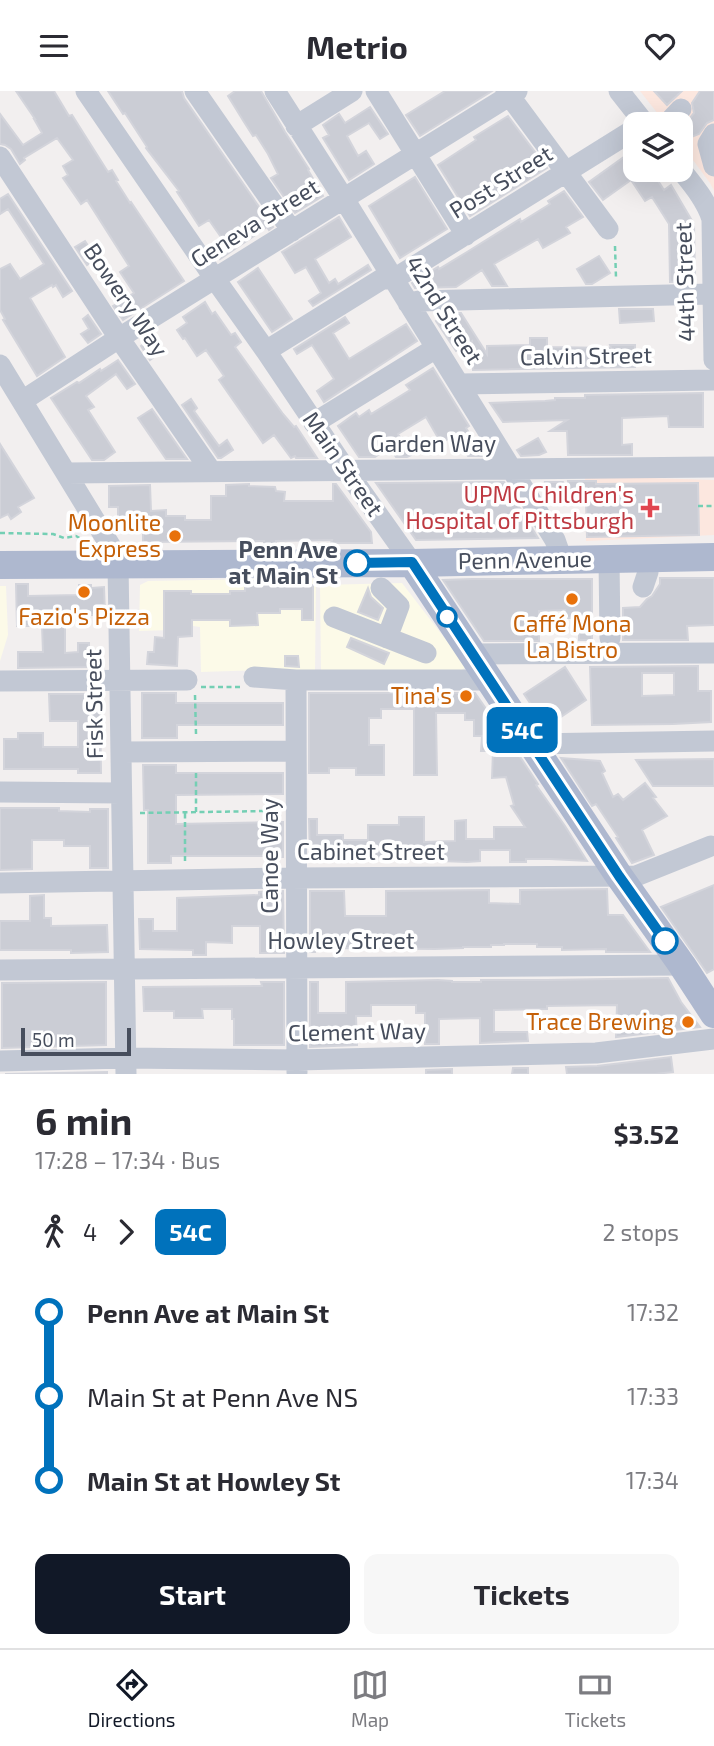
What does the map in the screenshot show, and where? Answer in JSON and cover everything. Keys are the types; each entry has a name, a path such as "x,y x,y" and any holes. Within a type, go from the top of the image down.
{"main road":[{"name":"Penn Avenue","path":"0,565 714,557"},
{"name":"Main Street","path":"412,562 619,876 714,1014"}],"street":[{"name":"Main Street","path":"86,91 345,470 412,562"},
{"path":"195,91 292,231"},
{"name":"42nd Street","path":"275,91 555,540 562,560"},
{"path":"296,126 352,91"},
{"path":"376,91 466,235"},
{"path":"619,91 635,112"},
{"name":"Geneva Street","path":"22,401 511,93"},
{"path":"511,93 608,229"},
{"path":"714,134 708,144 714,166"},
{"name":"Post Street","path":"266,351 382,279 394,279 623,136"},
{"name":"Bowery Way","path":"0,156 119,338 211,471"},
{"name":"44th Street","path":"690,182 709,208 712,219 714,360"},
{"path":"408,303 712,294"},
{"path":"314,423 436,348"},
{"name":"Fisk Street","path":"0,365 111,547 118,564 126,1066"},
{"name":"Calvin Street","path":"459,384 714,380"},
{"name":"Garden Way","path":"67,473 714,467"},
{"path":"609,593 619,598 639,591 648,572 649,558"},
{"path":"609,559 610,638"},
{"path":"381,588 399,606 387,638"},
{"path":"334,617 426,653"},
{"path":"471,654 714,653"},
{"path":"254,677 296,680 489,680"},
{"path":"0,681 120,680 191,683"},
{"name":"Canoe Way","path":"296,680 297,1067"},
{"path":"531,744 714,741"},
{"path":"121,752 296,751"},
{"path":"0,792 121,793"},
{"name":"Cabinet Street","path":"0,883 636,876 711,846"},
{"name":"Howley Street","path":"0,970 682,965"},
{"name":"Clement Way","path":"0,1061 126,1066 297,1067 596,1053 714,1039"},
{"path":"0,1051 1,1074"}],"path":[{"path":"608,229 615,241 616,295"},
{"path":"698,506 714,506"},
{"path":"0,533 53,534 64,538 76,536 92,544"},
{"path":"191,683 196,743"},
{"path":"196,760 196,812"},
{"path":"137,813 266,811"},
{"path":"185,812 185,870"}],"shaded area":[{"path":"640,91 714,91 714,191 693,160 693,112 657,112"},
{"name":"UPMC Children's Hospital of Pittsburgh","path":"585,476 714,480 714,535 586,541"},
{"path":"316,580 315,673 260,670 201,672 200,627 193,626 192,637 172,635 171,630 139,631 140,585 148,581"},
{"path":"402,583 466,666 461,671 321,672 320,585"},
{"path":"0,586 6,586 8,635 0,661"}],"building":[{"path":"16,91 54,91 108,172 112,170 130,203 184,281 123,320 113,306 134,293 120,272 129,266 87,200 81,204 63,178 68,175 63,166 73,160 57,138 24,158 20,164 11,149 0,144 0,114 23,145 42,133"},
{"path":"108,91 182,91 184,98 273,227 269,230 267,227 220,259 212,247 223,240 209,220 199,226 177,192 179,191"},
{"path":"235,91 261,91 323,196 295,213 271,178 278,174 268,154 256,135 253,136 228,96"},
{"path":"445,91 492,91 420,136 406,115"},
{"path":"654,91 682,91 667,105"},
{"path":"700,91 714,91 714,120 693,136 694,113 692,103"},
{"path":"370,107 388,134 380,139 369,123 347,136 358,156 366,151 374,164 349,180 323,138 329,135 323,125 339,114 345,123"},
{"path":"508,116 547,168 470,216 438,165 476,140 474,137"},
{"path":"623,158 623,182 628,182 603,200 589,182"},
{"path":"415,177 447,229 400,258 369,206"},
{"path":"632,182 659,182 664,190 671,185 694,224 695,281 670,282 669,224 652,197 645,201"},
{"path":"564,191 583,217 566,227 570,233 543,248 538,239 494,264 507,286 492,286 482,270 456,287 415,288 412,283 520,219 521,222 550,204 548,201"},
{"path":"8,194 72,291 63,297 56,285 52,285 30,298 65,357 37,376 3,320 5,319 0,310 0,269 10,264 20,279 44,264 8,209 0,214 0,199"},
{"path":"339,217 351,237 315,259 329,283 335,279 338,284 368,265 371,270 313,306 309,301 321,293 306,267 295,273 282,252"},
{"path":"85,241 96,258 87,265 75,247"},
{"path":"599,256 610,273 592,284 586,284 577,269"},
{"path":"258,268 292,319 272,332 238,282"},
{"path":"205,302 231,335 235,333 241,342 235,347 283,414 296,426 317,458 291,458 274,435 263,443 219,380 224,376 206,350 197,356 185,338 183,339 177,330 187,323 183,317"},
{"path":"619,309 653,309 654,321 620,323"},
{"path":"447,313 461,313 487,354 487,346 530,345 530,338 547,338 547,347 611,348 610,345 635,345 635,367 473,370 472,341 456,351 436,321"},
{"path":"88,315 101,334 88,343 81,334 89,329 83,319"},
{"path":"345,317 349,323 333,333 349,359 406,324 417,341 324,402 317,391 334,379 312,345 297,354 294,349"},
{"path":"154,336 163,350 150,360 141,346"},
{"path":"118,360 135,384 127,389 116,374 86,396 94,407 88,410 115,452 104,460 92,460 51,398"},
{"path":"433,368 484,456 468,456 455,435 441,443 426,417 398,434 411,455 396,457 390,447 375,457 359,457 338,426 356,413 359,417 369,410 371,414 410,390 406,385"},
{"path":"703,393 703,427 669,427 668,416 622,418 622,445 632,444 632,455 568,455 567,431 550,431 567,420 503,422 490,403 585,398 585,395"},
{"path":"191,399 197,408 194,411 219,446 227,440 233,450 221,458 218,458 182,405"},
{"path":"152,409 187,459 166,459 138,418"},
{"path":"538,438 546,452 521,456 517,450"},
{"path":"0,444 34,498 18,507 21,512 11,519 8,514 0,518"},
{"name":"UPMC Children's Hospital of Pittsburgh","path":"568,481 596,481 596,484 698,483 699,535 587,537 586,501 549,501 545,482 563,482 569,491"},
{"path":"504,482 538,538 416,540 376,483"},
{"path":"333,484 336,484 371,532 372,543 331,543 332,540 276,541 276,544 264,544 264,541 143,542 143,521 118,520 118,507 109,507 109,486 150,485 151,511 166,510 166,516 185,516 185,520 211,520 211,496 226,496 226,485 275,487 276,491 285,492 284,501 333,501"},
{"path":"660,578 714,578 714,625 687,626 688,640 623,640 623,608 640,607 652,596 660,584"},
{"path":"592,579 592,640 579,640 579,618 565,618 565,610 539,611 539,641 484,641 443,580"},
{"path":"245,581 299,581 299,585 313,585 313,620 302,620 302,609 280,609 280,613 257,613 258,625 230,626 230,620 192,620 192,636 178,637 177,666 147,664 148,652 154,652 155,637 164,638 164,591 230,594 230,591 245,591"},
{"path":"16,584 28,584 28,596 79,595 79,585 104,587 105,614 65,617 65,653 78,652 78,643 89,643 89,667 18,668 18,652 43,652 42,626 17,626"},
{"path":"368,588 371,597 383,608 378,620 358,612"},
{"path":"351,638 389,653 384,664 347,647"},
{"path":"285,656 298,656 299,667 285,666"},
{"path":"698,666 698,691 711,691 711,722 592,725 590,667","holes":["642,673 674,673 674,695 642,696"]},
{"path":"565,667 586,700 546,727 524,694"},
{"path":"142,693 176,693 176,703 283,703 283,725 177,725 177,738 142,738"},
{"path":"309,693 475,693 498,723 499,737 507,737 587,861 526,859 526,862 510,862 510,850 480,850 480,861 467,862 442,861 442,858 345,861 310,858 309,819 317,819 317,835 343,835 343,840 368,840 368,825 399,825 399,817 424,817 424,842 455,841 455,821 466,820 466,839 494,839 494,827 525,827 511,806 514,805 506,777 492,778 493,751 481,751 482,736 474,736 474,720 465,720 465,713 436,713 437,775 414,775 414,709 381,709 381,718 369,718 369,745 384,745 384,775 356,775 356,768 329,768 329,773 309,773"},
{"path":"49,694 100,694 101,773 78,773 78,769 4,769 4,739 18,739 18,733 43,733 43,747 78,747 78,721 50,721"},
{"path":"561,758 600,761 605,771 602,773 613,797 618,794 623,800 645,783 667,816 642,830 654,855 632,863 596,804 592,806"},
{"path":"714,759 714,786 653,786 636,760"},
{"path":"143,765 176,765 176,773 283,773 283,794 176,795 176,824 283,822 283,857 171,856 171,863 148,863 148,810 144,810"},
{"path":"0,808 59,808 59,811 90,812 90,809 108,809 108,868 90,868 90,846 64,846 64,840 32,840 32,869 0,870"},
{"path":"714,885 714,969 707,973 661,907"},
{"path":"607,889 608,915 623,915 650,952 562,950 562,947 537,947 537,944 504,944 435,949 344,948 310,952 310,891 344,891 345,916 386,916 386,891 489,890 489,903 520,904 520,890"},
{"path":"283,891 284,953 260,953 260,926 232,926 232,943 206,942 206,955 193,955 193,950 140,949 139,919 153,919 153,931 177,931 177,898 259,895 259,892"},
{"path":"44,895 44,918 51,918 51,926 107,925 108,952 0,950 0,921 30,921 30,896"},
{"path":"668,978 681,1002 700,1027 616,1037 617,1005 547,1006 547,1009 494,1010 494,1032 527,1032 528,1041 480,1043 480,1018 439,1019 439,1044 425,1044 425,1013 416,1013 416,1005 371,1005 371,1016 356,1016 357,1045 310,1047 310,982 318,982 318,1013 346,1013 346,982"},
{"path":"106,982 106,1045 2,1048 2,983"},
{"path":"261,982 284,982 284,1045 234,1045 232,1009 202,1009 203,1018 174,1018 174,1011 144,1011 143,987 262,986"},
{"path":"671,1057 673,1072 655,1074 567,1074 566,1067 597,1066"},
{"path":"513,1068 528,1068 528,1074 512,1074"},
{"path":"452,1069 452,1074 426,1074 426,1070"},
{"path":"107,1072 107,1074 5,1074"}],"bus line":[{"name":"54C","path":"357,563 412,562 619,876 665,941"}],"place":[{"name":"UPMC Children's Hospital of Pittsburgh","path":"650,508"},
{"name":"Moonlite Express","path":"175,536"},
{"name":"Penn Ave at Main St","path":"357,563"},
{"name":"Fazio's Pizza","path":"84,592"},
{"name":"Caffé Mona La Bistro","path":"572,599"},
{"name":"Tina's","path":"466,696"},
{"name":"Trace Brewing","path":"688,1022"}]}
